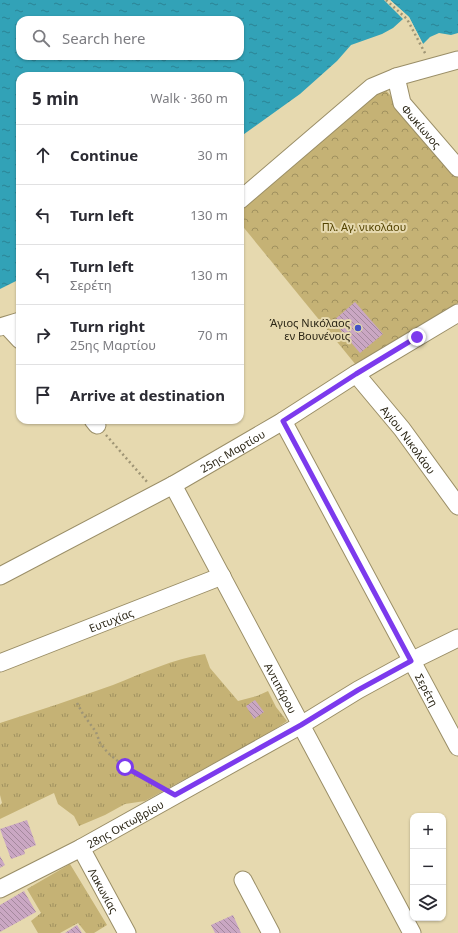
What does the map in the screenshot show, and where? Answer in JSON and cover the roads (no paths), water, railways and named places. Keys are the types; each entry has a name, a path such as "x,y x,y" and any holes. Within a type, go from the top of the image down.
{"street":[{"path":"244,197 372,87 396,77 458,60"},
{"name":"Φωκίωνος","path":"396,77 402,102 458,168"},
{"name":"25ης Μαρτίου","path":"0,576 174,485 283,421 356,374 458,313"},
{"path":"9,324 16,334"},
{"name":"Αγίου Νικολάου","path":"356,374 402,430 458,506"},
{"name":"Σερέτη","path":"283,421 458,747"},
{"name":"Αντιπάρου","path":"174,485 412,933"},
{"name":"Ευτυχίας","path":"0,663 222,576"},
{"name":"28ης Οκτωβρίου","path":"0,889 81,848 301,725 358,690 411,661 458,638"},
{"name":"Λακωνίας","path":"81,848 127,933"},
{"path":"243,880 271,933"}],"water":[{"path":"0,0 384,0 403,19 393,28 382,34 351,45 337,61 300,94 244,134 244,72 16,72 16,281 0,289"},
{"path":"390,0 458,0 458,33 451,35 439,33 430,37 423,44 409,17"}],"place":[{"name":"Άγιος Νικόλαος εν Βουνένοις","path":"358,328"}],"park label":[{"name":"Πλ. Αγ. νικολάου","path":"364,226"}]}
